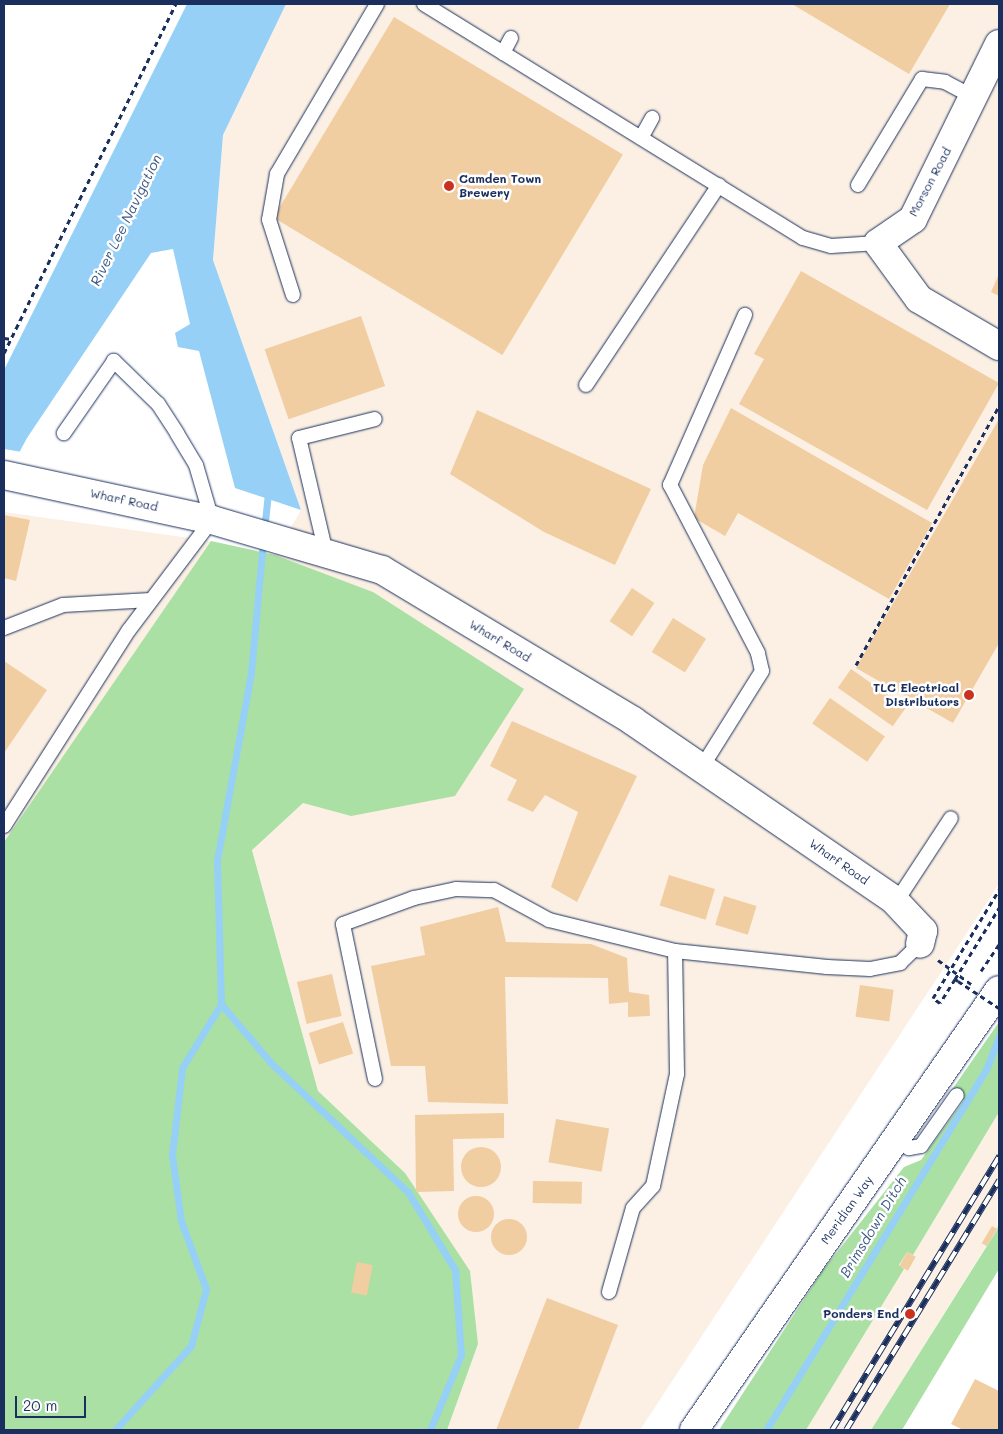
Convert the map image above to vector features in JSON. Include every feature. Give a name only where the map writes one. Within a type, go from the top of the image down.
[{"type":"street","name":"Morson Road","points":[[878,243],[913,219],[999,44]]},
{"type":"street","points":[[878,243],[918,299],[999,346]]},
{"type":"street","name":"Wharf Road","points":[[4,475],[212,520],[382,570],[702,767],[896,902],[923,931],[920,944]]},
{"type":"street","name":"Meridian Way","points":[[694,1430],[999,990]]},
{"type":"lane","points":[[293,295],[269,220],[277,174],[378,4]]},
{"type":"lane","points":[[424,4],[803,238],[832,246],[878,243]]},
{"type":"lane","points":[[503,52],[512,38]]},
{"type":"lane","points":[[858,185],[922,79],[945,82],[973,97]]},
{"type":"lane","points":[[641,138],[652,118]]},
{"type":"lane","points":[[586,385],[719,185]]},
{"type":"lane","points":[[702,767],[762,671],[758,653],[670,484],[744,315]]},
{"type":"lane","points":[[4,826],[151,600],[212,520],[196,466],[177,432],[158,404],[114,361],[64,433]]},
{"type":"lane","points":[[326,553],[299,438],[376,419]]},
{"type":"lane","points":[[4,628],[63,605],[151,600]]},
{"type":"lane","points":[[896,902],[951,818]]},
{"type":"lane","points":[[375,1079],[344,924],[414,898],[456,889],[494,890],[549,920],[675,951],[870,969],[900,963],[920,944]]},
{"type":"lane","points":[[609,1292],[633,1208],[653,1186],[677,1074],[675,951]]},
{"type":"lane","points":[[896,1139],[909,1148],[921,1146],[957,1095]]},
{"type":"path","points":[[4,353],[176,4]]},
{"type":"path","points":[[4,338],[12,339]]},
{"type":"path","points":[[856,665],[999,406]]},
{"type":"path","points":[[999,890],[933,998],[940,1003],[999,908]]},
{"type":"path","points":[[951,969],[971,984]]},
{"type":"path","points":[[954,979],[999,1008]]},
{"type":"shaded area","points":[[286,4],[999,4],[999,884],[640,1430],[447,1430],[478,1344],[405,1173],[318,1091],[252,849],[303,803],[351,816],[373,592],[275,555],[301,510],[213,260],[223,135]]},
{"type":"shaded area","points":[[4,512],[211,541],[4,842]]},
{"type":"shaded area","points":[[999,1112],[997,1229],[871,1430],[806,1430],[904,1269],[899,1266],[907,1252],[913,1255]]},
{"type":"green space","points":[[211,541],[275,555],[373,592],[524,689],[455,796],[351,816],[303,803],[252,850],[318,1091],[405,1173],[470,1271],[478,1344],[447,1430],[4,1430],[4,842]]},
{"type":"green space","points":[[999,1022],[999,1112],[913,1255],[907,1252],[899,1265],[904,1269],[806,1430],[719,1430],[823,1270],[904,1167],[921,1160],[964,1100],[951,1091]]},
{"type":"green space","points":[[999,1219],[999,1269],[902,1430],[871,1430],[997,1230]]},
{"type":"water","name":"River Lee Navigation","points":[[187,4],[286,4],[223,135],[213,260],[301,510],[235,488],[199,351],[178,347],[175,333],[190,324],[173,249],[151,253],[27,438],[4,481],[4,370]]},
{"type":"pier","points":[[4,449],[22,452],[4,484]]},
{"type":"building","points":[[792,4],[950,4],[909,74]]},
{"type":"building","name":"Camden Town Brewery","points":[[394,17],[623,155],[502,355],[273,218]]},
{"type":"building","points":[[801,271],[999,383],[927,510],[739,404],[764,359],[754,354]]},
{"type":"building","points":[[999,274],[999,296],[991,292]]},
{"type":"building","points":[[361,316],[385,386],[289,419],[265,349]]},
{"type":"building","points":[[731,408],[932,523],[889,599],[738,513],[725,536],[694,518],[703,465]]},
{"type":"building","points":[[477,410],[651,489],[615,565],[544,532],[450,474]]},
{"type":"building","points":[[999,419],[999,643],[953,723],[856,668]]},
{"type":"building","points":[[4,515],[30,520],[16,581],[4,578]]},
{"type":"building","points":[[632,588],[654,603],[632,636],[610,621]]},
{"type":"building","points":[[673,618],[706,639],[685,673],[652,652]]},
{"type":"building","points":[[4,661],[47,690],[4,753]]},
{"type":"building","points":[[851,669],[906,707],[893,726],[838,688]]},
{"type":"building","points":[[830,698],[885,736],[867,762],[812,723]]},
{"type":"building","points":[[512,721],[637,776],[577,902],[551,887],[578,812],[545,795],[533,812],[507,800],[517,780],[490,766]]},
{"type":"building","points":[[669,875],[715,889],[706,920],[660,906]]},
{"type":"building","points":[[724,896],[757,906],[748,935],[715,925]]},
{"type":"building","points":[[498,907],[506,942],[591,944],[627,958],[629,992],[649,995],[650,1016],[628,1017],[628,1002],[609,1004],[608,978],[505,977],[508,1104],[428,1102],[425,1066],[391,1066],[371,966],[425,955],[420,927]]},
{"type":"building","points":[[332,974],[342,1016],[307,1024],[297,982]]},
{"type":"building","points":[[860,985],[894,990],[889,1021],[856,1017]]},
{"type":"building","points":[[343,1022],[353,1053],[319,1065],[309,1033]]},
{"type":"building","points":[[504,1113],[504,1138],[453,1139],[454,1191],[416,1192],[415,1115]]},
{"type":"building","points":[[556,1119],[609,1128],[602,1172],[548,1162]]},
{"type":"building","points":[[485,1147],[492,1150],[498,1156],[501,1167],[500,1175],[492,1184],[485,1187],[477,1187],[470,1184],[462,1175],[461,1163],[464,1156],[473,1148]]},
{"type":"building","points":[[533,1181],[582,1182],[582,1204],[533,1203]]},
{"type":"building","points":[[476,1196],[483,1197],[489,1201],[493,1207],[493,1221],[489,1227],[483,1231],[476,1232],[469,1231],[463,1227],[459,1221],[458,1214],[459,1207],[463,1201],[469,1197]]},
{"type":"building","points":[[509,1219],[516,1220],[522,1224],[526,1230],[526,1244],[522,1250],[516,1254],[509,1255],[502,1254],[496,1250],[492,1244],[491,1237],[492,1230],[496,1224],[502,1220]]},
{"type":"building","points":[[992,1226],[997,1229],[987,1246],[982,1243]]},
{"type":"building","points":[[907,1252],[916,1257],[908,1271],[899,1266]]},
{"type":"building","points":[[357,1262],[373,1265],[367,1295],[351,1292]]},
{"type":"building","points":[[547,1298],[618,1325],[578,1430],[496,1430]]},
{"type":"building","points":[[975,1379],[999,1391],[999,1430],[963,1430],[951,1424]]},
{"type":"waterway","points":[[264,531],[268,492]]},
{"type":"waterway","points":[[263,541],[251,673],[217,861],[221,1004],[271,1063],[408,1192],[455,1270],[461,1355],[430,1430]]},
{"type":"waterway","points":[[115,1430],[191,1346],[206,1289],[181,1221],[172,1155],[182,1068],[221,1004]]},
{"type":"waterway","name":"Brimsdown Ditch","points":[[766,1430],[986,1070],[999,1036]]},
{"type":"railway","points":[[832,1430],[999,1156]]},
{"type":"railway","points":[[846,1430],[999,1180]]},
{"type":"place","name":"Camden Town Brewery","points":[[449,186]]},
{"type":"place","name":"TLC Electrical Distributors","points":[[969,695]]},
{"type":"place","name":"Ponders End","points":[[910,1314]]}]
